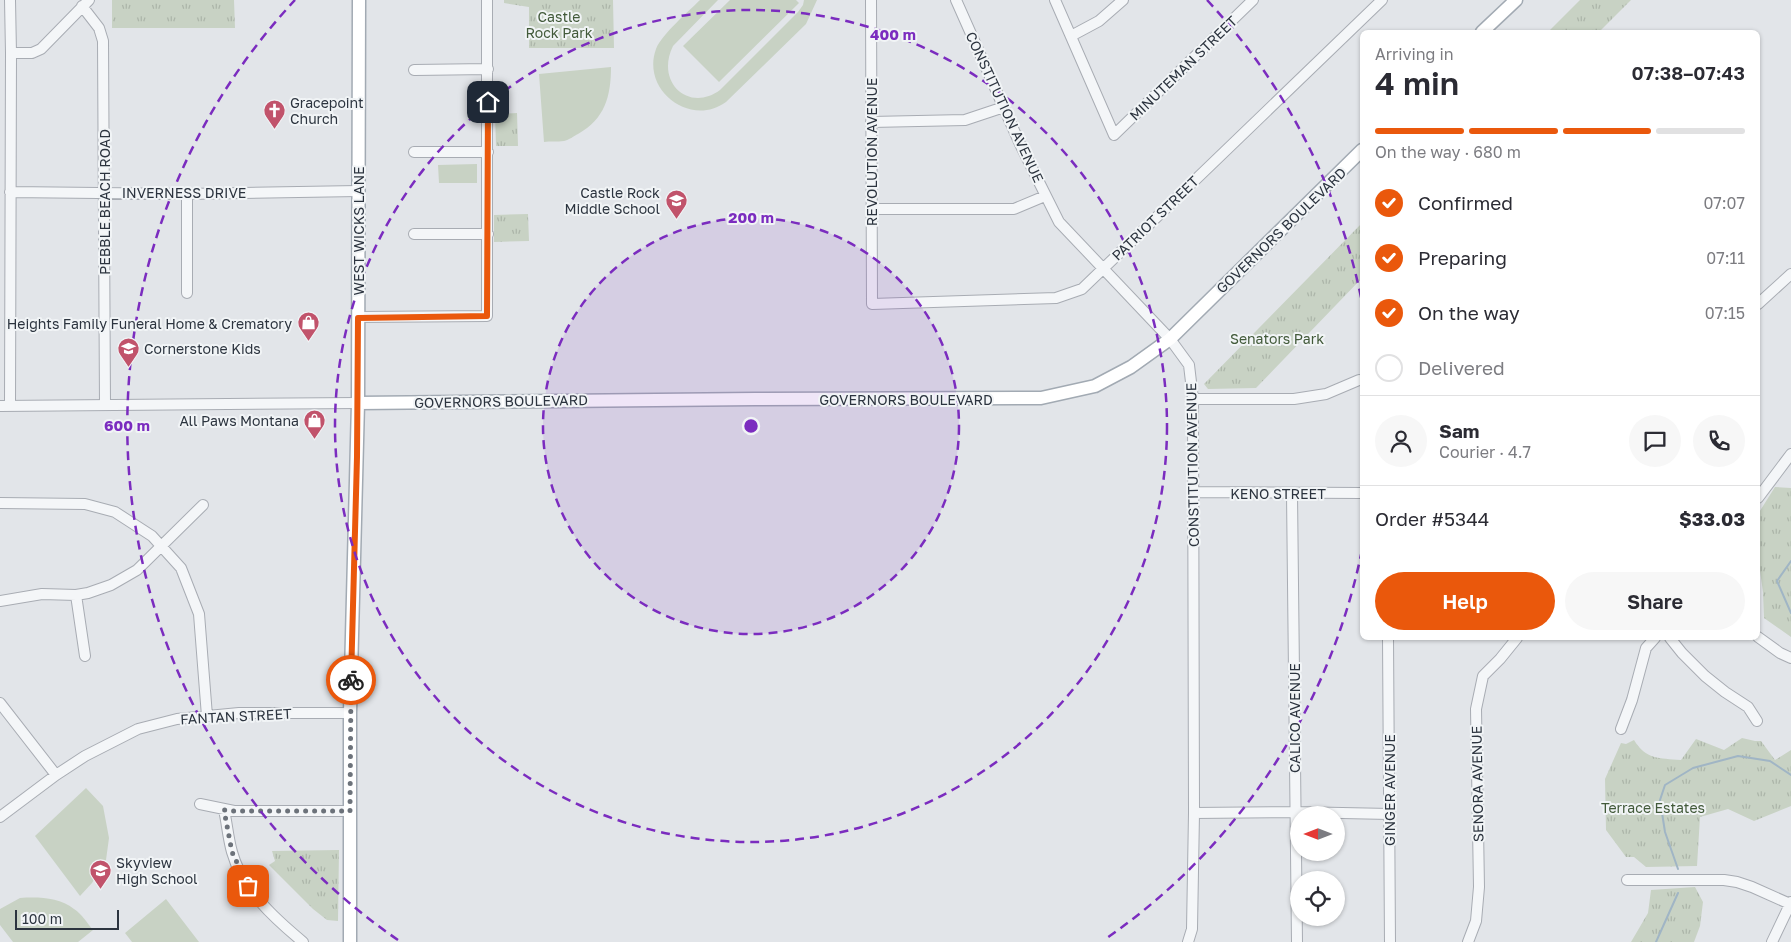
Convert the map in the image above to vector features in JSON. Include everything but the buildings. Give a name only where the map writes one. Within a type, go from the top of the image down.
[{"type":"main road","name":"WEST WICKS LANE","points":[[350,942],[350,713],[358,403],[359,0]]},
{"type":"main road","points":[[1484,30],[1516,0]]},
{"type":"main road","name":"GOVERNORS BOULEVARD","points":[[358,403],[1040,398],[1095,386],[1131,367],[1170,339],[1360,152]]},
{"type":"main road","points":[[1348,165],[1360,162]]},
{"type":"street","points":[[10,0],[10,192],[5,306],[5,406],[358,403]]},
{"type":"street","points":[[358,318],[487,316],[487,0]]},
{"type":"street","name":"REVOLUTION AVENUE","points":[[871,0],[872,304]]},
{"type":"street","name":"CONSTITUTION AVENUE","points":[[956,0],[1058,222],[1170,339],[1188,365],[1193,399],[1194,492],[1194,813],[1192,929],[1188,942]]},
{"type":"street","points":[[1055,0],[1071,36],[1099,21],[1123,0]]},
{"type":"street","name":"MINUTEMAN STREET","points":[[1071,36],[1114,135],[1253,0]]},
{"type":"street","name":"PATRIOT STREET","points":[[872,304],[1056,298],[1082,288],[1382,0]]},
{"type":"street","points":[[11,53],[32,53],[41,48],[85,3]]},
{"type":"street","name":"PEBBLE BEACH ROAD","points":[[85,3],[99,28],[103,41],[105,405]]},
{"type":"street","points":[[414,70],[488,69]]},
{"type":"street","points":[[871,122],[965,120],[1004,107]]},
{"type":"street","points":[[414,152],[488,152]]},
{"type":"street","name":"INVERNESS DRIVE","points":[[10,192],[187,194],[358,191]]},
{"type":"street","points":[[187,194],[187,292]]},
{"type":"street","points":[[872,209],[1014,209],[1045,196]]},
{"type":"street","points":[[414,234],[488,234]]},
{"type":"street","points":[[1760,302],[1791,274]]},
{"type":"street","points":[[1193,399],[1294,399],[1326,394],[1359,380]]},
{"type":"street","points":[[1760,495],[1791,454]]},
{"type":"street","name":"KENO STREET","points":[[1194,492],[1360,494]]},
{"type":"street","name":"CALICO AVENUE","points":[[1292,494],[1294,806]]},
{"type":"street","points":[[0,502],[85,504],[114,512],[152,536],[181,568],[200,614],[207,716]]},
{"type":"street","points":[[0,601],[42,594],[76,595],[110,585],[136,570],[203,504]]},
{"type":"street","points":[[76,595],[85,656]]},
{"type":"street","points":[[1760,638],[1780,653],[1791,658]]},
{"type":"street","name":"GINGER AVENUE","points":[[1388,640],[1390,942]]},
{"type":"street","name":"SENORA AVENUE","points":[[1468,942],[1476,921],[1479,887],[1476,709],[1483,676],[1515,640]]},
{"type":"street","points":[[1621,729],[1632,700],[1646,648],[1653,640]]},
{"type":"street","points":[[1672,640],[1682,654],[1705,676],[1748,707],[1758,721]]},
{"type":"street","points":[[0,703],[56,775]]},
{"type":"street","name":"FANTAN STREET","points":[[0,817],[84,756],[138,729],[177,719],[239,713],[350,713]]},
{"type":"street","points":[[200,804],[234,811],[350,811]]},
{"type":"street","points":[[224,810],[232,852],[248,886],[281,924],[302,942]]},
{"type":"street","points":[[1194,813],[1290,812]]},
{"type":"street","points":[[1345,813],[1390,814]]},
{"type":"street","name":"CALICO AVENUE","points":[[1295,861],[1297,942]]},
{"type":"street","points":[[1627,880],[1724,880],[1752,887],[1791,903],[1772,942]]},
{"type":"green space","points":[[112,0],[234,0],[235,28],[112,28]]},
{"type":"green space","name":"Castle Rock Park","points":[[504,0],[613,0],[614,48],[529,48],[529,7],[504,3]]},
{"type":"green space","points":[[700,0],[718,0],[673,46],[668,71],[672,82],[678,90],[687,96],[697,98],[708,96],[720,90],[798,12],[804,0],[817,0],[806,24],[726,102],[712,109],[698,110],[684,107],[672,101],[662,91],[656,78],[653,64],[659,43]]},
{"type":"green space","points":[[730,0],[796,0],[799,3],[719,82],[683,46]]},
{"type":"green space","points":[[1580,0],[1631,0],[1601,30],[1550,30]]},
{"type":"green space","points":[[611,67],[608,97],[605,106],[595,121],[568,140],[544,142],[539,74]]},
{"type":"green space","points":[[517,113],[518,146],[496,146],[495,114]]},
{"type":"green space","points":[[477,164],[477,183],[439,183],[438,165]]},
{"type":"green space","points":[[528,214],[529,241],[494,242],[494,215]]},
{"type":"green space","name":"Senators Park","points":[[1360,225],[1360,280],[1256,388],[1208,389],[1204,384]]},
{"type":"green space","points":[[1775,487],[1791,488],[1791,637],[1764,618],[1760,571],[1760,511]]},
{"type":"green space","name":"Terrace Estates","points":[[1742,738],[1761,741],[1775,760],[1791,750],[1791,806],[1754,821],[1728,809],[1700,817],[1697,866],[1646,867],[1634,857],[1626,857],[1606,830],[1605,779],[1621,743],[1626,744],[1634,740],[1648,755],[1681,760],[1696,739],[1724,750]]},
{"type":"green space","points":[[86,788],[103,806],[109,838],[106,860],[92,883],[80,896],[35,836]]},
{"type":"green space","points":[[339,850],[338,921],[327,920],[313,909],[269,865],[275,861],[272,851]]},
{"type":"green space","points":[[1695,887],[1703,902],[1700,926],[1694,942],[1631,942],[1648,913],[1651,890]]},
{"type":"green space","points":[[20,898],[41,898],[62,902],[77,911],[93,930],[78,942],[13,942],[0,925],[0,909]]},
{"type":"green space","points":[[166,899],[199,942],[132,942],[125,933]]},
{"type":"waterway","points":[[1791,561],[1777,581],[1791,613]]},
{"type":"waterway","points":[[1678,869],[1665,832],[1660,800],[1665,785],[1693,768],[1738,756],[1770,761],[1791,775]]},
{"type":"waterway","points":[[1656,942],[1678,893]]},
{"type":"way so far","points":[[248,886],[232,852],[224,810],[350,811],[351,680]]},
{"type":"place","name":"Gracepoint Church","points":[[274,129]]},
{"type":"place","name":"Castle Rock Middle School","points":[[676,219]]},
{"type":"place","name":"Heights Family Funeral Home & Crematory","points":[[308,342]]},
{"type":"place","name":"Cornerstone Kids","points":[[128,367]]},
{"type":"place","name":"All Paws Montana","points":[[315,439]]},
{"type":"place","name":"Skyview High School","points":[[100,889]]},
{"type":"route","points":[[351,680],[357,457],[358,318],[487,316],[488,102]]}]
